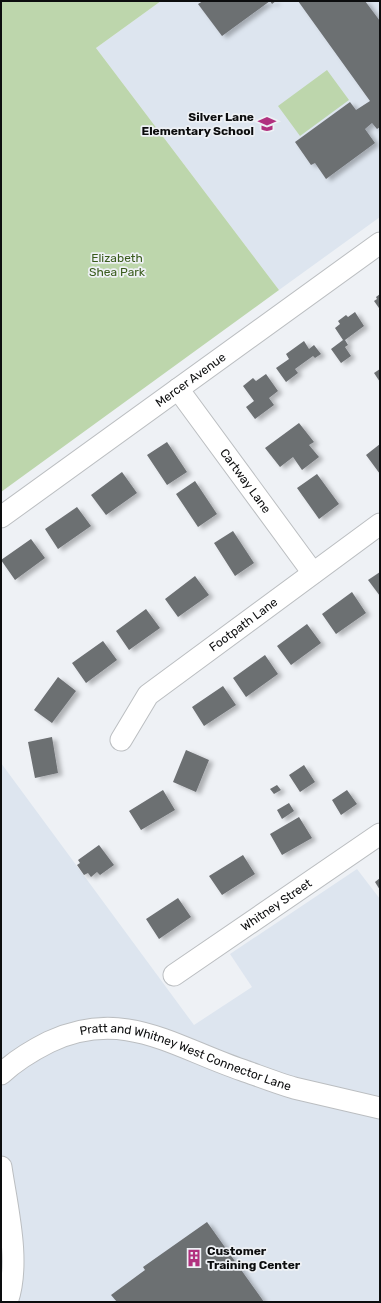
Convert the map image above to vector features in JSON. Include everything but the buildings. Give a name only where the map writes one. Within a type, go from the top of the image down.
[{"type":"street","name":"Mercer Avenue","points":[[1,516],[380,243]]},
{"type":"street","name":"Cartway Lane","points":[[178,389],[313,573]]},
{"type":"street","name":"Footpath Lane","points":[[122,740],[148,695],[380,524]]},
{"type":"street","name":"Whitney Street","points":[[174,975],[380,834]]},
{"type":"street","name":"Pratt and Whitney West Connector Lane","points":[[1,1074],[30,1052],[58,1038],[78,1032],[101,1028],[120,1029],[139,1031],[185,1046],[237,1069],[293,1088],[380,1108]]},
{"type":"street","points":[[1,1167],[14,1268],[12,1287],[7,1302]]},
{"type":"shaded area","name":"Silver Lane Elementary School","points":[[161,1],[380,1],[380,217],[279,290],[96,48]]},
{"type":"shaded area","points":[[1,763],[194,1025],[252,987],[230,954],[357,869],[380,899],[380,1302],[1,1302]]},
{"type":"green space","name":"Elizabeth Shea Park","points":[[1,1],[161,1],[96,48],[279,290],[1,492]]},
{"type":"green space","points":[[327,70],[349,100],[300,136],[278,106]]},
{"type":"place","name":"Silver Lane Elementary School","points":[[267,124]]},
{"type":"place","name":"Customer Training Center","points":[[194,1258]]}]
